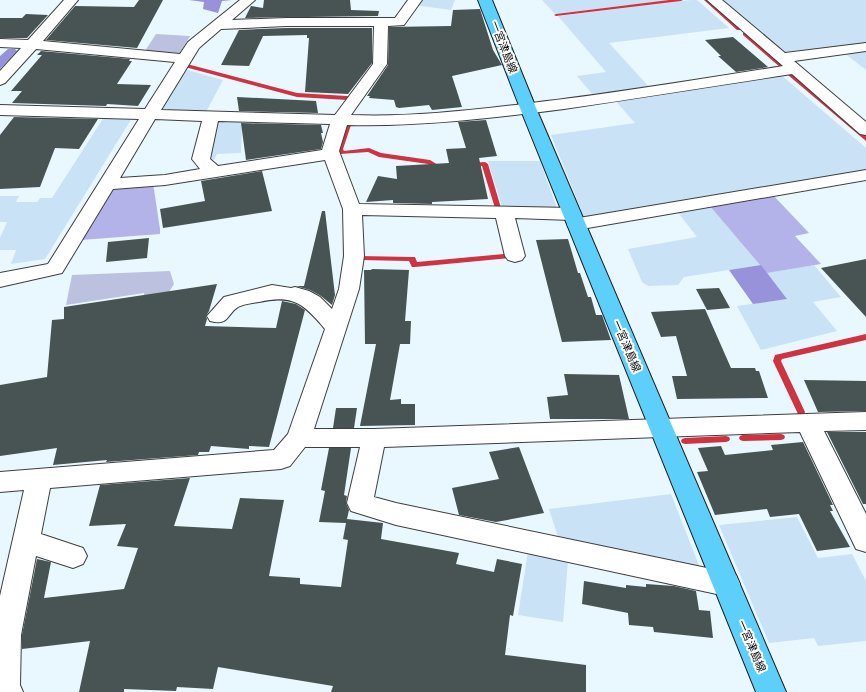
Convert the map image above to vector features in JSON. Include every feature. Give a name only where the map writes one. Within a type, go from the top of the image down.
[{"type":"main road","name":"一宮津島線","points":[[485,0],[528,108],[771,692]]},
{"type":"street","points":[[0,80],[71,0]]},
{"type":"street","points":[[0,280],[55,270],[193,44],[248,0]]},
{"type":"street","points":[[217,25],[286,22],[399,22],[415,0]]},
{"type":"street","points":[[714,0],[866,130]]},
{"type":"street","points":[[0,482],[281,459],[299,438],[350,289],[354,256],[352,209],[330,151],[340,120],[380,64],[381,22]]},
{"type":"street","points":[[0,43],[33,44],[184,59]]},
{"type":"street","points":[[782,58],[866,47]]},
{"type":"street","points":[[0,110],[390,121],[440,118],[528,108],[795,69]]},
{"type":"street","points":[[211,116],[201,159],[204,164],[215,173]]},
{"type":"street","points":[[108,184],[165,180],[330,154]]},
{"type":"street","points":[[352,209],[504,213],[574,219],[866,175]]},
{"type":"street","points":[[504,213],[515,256]]},
{"type":"street","points":[[218,316],[231,302],[272,292],[300,294],[313,303],[336,328]]},
{"type":"street","points":[[299,438],[374,438],[866,421]]},
{"type":"street","points":[[808,423],[866,541]]},
{"type":"street","points":[[374,438],[360,503],[396,514],[726,584]]},
{"type":"street","points":[[8,692],[5,684],[6,635],[39,479]]},
{"type":"street","points":[[25,541],[73,556]]},
{"type":"shaded area","points":[[189,0],[232,0],[222,1],[218,13],[203,9],[204,2]]},
{"type":"shaded area","points":[[419,0],[455,0],[451,10],[414,5]]},
{"type":"shaded area","points":[[542,0],[670,0],[555,14]]},
{"type":"shaded area","points":[[697,0],[729,28],[609,43],[650,88],[594,96],[577,76],[606,72],[558,16]]},
{"type":"shaded area","points":[[721,0],[866,0],[866,46],[787,55]]},
{"type":"shaded area","points":[[156,34],[190,36],[180,53],[145,51]]},
{"type":"shaded area","points":[[8,49],[15,49],[17,51],[0,69],[0,56]]},
{"type":"shaded area","points":[[866,49],[866,70],[843,52]]},
{"type":"shaded area","points":[[184,69],[223,80],[206,112],[161,111],[160,109]]},
{"type":"shaded area","points":[[781,75],[866,148],[866,171],[592,218],[584,217],[551,135],[635,123],[613,98]]},
{"type":"shaded area","points":[[104,117],[132,118],[45,259],[11,264],[16,250],[0,250],[0,238],[7,222],[0,222],[0,196],[19,196],[16,202],[37,202],[40,198],[52,198]]},
{"type":"shaded area","points":[[218,121],[242,122],[241,153],[217,154],[214,160],[207,159]]},
{"type":"shaded area","points":[[488,161],[540,161],[558,211],[503,210]]},
{"type":"shaded area","points":[[153,183],[160,234],[81,240],[111,188]]},
{"type":"shaded area","points":[[772,194],[809,233],[795,236],[821,264],[767,273],[709,205]]},
{"type":"shaded area","points":[[709,205],[761,265],[684,277],[678,285],[648,286],[642,282],[628,249],[697,237],[676,210]]},
{"type":"shaded area","points":[[761,265],[787,299],[753,304],[729,270]]},
{"type":"shaded area","points":[[814,265],[841,297],[813,302],[837,331],[761,350],[737,306],[787,299],[767,273]]},
{"type":"shaded area","points":[[170,271],[174,284],[146,329],[144,293],[66,305],[72,275]]},
{"type":"shaded area","points":[[671,494],[700,568],[560,543],[549,509]]},
{"type":"shaded area","points":[[797,517],[818,558],[852,554],[866,581],[866,641],[818,646],[814,638],[769,643],[719,525]]},
{"type":"shaded area","points":[[528,551],[568,561],[563,622],[518,615]]},
{"type":"building","points":[[139,0],[163,0],[137,48],[46,40],[75,6],[134,7]]},
{"type":"building","points":[[264,0],[350,0],[351,10],[379,11],[378,16],[245,18],[251,6],[263,8]]},
{"type":"building","points":[[480,9],[493,50],[502,65],[452,76],[462,107],[432,110],[429,105],[399,108],[396,107],[394,100],[369,98],[370,96],[367,96],[388,65],[389,27],[451,26],[453,10]]},
{"type":"building","points":[[26,14],[48,15],[27,38],[0,38],[0,18],[22,18]]},
{"type":"building","points":[[286,28],[372,28],[372,63],[348,94],[305,92],[309,38],[307,38],[307,35],[263,36],[249,66],[221,65],[239,30]]},
{"type":"building","points":[[733,37],[768,67],[736,72],[718,56],[721,56],[705,40]]},
{"type":"building","points":[[41,51],[130,59],[129,61],[132,61],[117,84],[151,85],[138,106],[107,104],[106,106],[12,103],[22,91],[11,91],[42,55],[37,55]]},
{"type":"building","points":[[237,97],[316,101],[318,113],[239,111]]},
{"type":"building","points":[[14,117],[98,119],[79,149],[55,148],[40,187],[0,189],[0,135]]},
{"type":"building","points":[[486,120],[497,156],[479,158],[488,199],[432,202],[432,204],[393,203],[393,200],[366,202],[378,176],[397,179],[396,166],[449,163],[446,149],[466,148],[458,122]]},
{"type":"building","points":[[241,123],[321,125],[323,142],[321,149],[246,160]]},
{"type":"building","points":[[262,171],[272,211],[163,228],[160,209],[205,201],[201,181]]},
{"type":"building","points":[[322,211],[325,211],[335,295],[332,305],[321,296],[310,290],[296,286],[304,286]]},
{"type":"building","points":[[149,238],[147,258],[106,262],[108,242]]},
{"type":"building","points":[[568,239],[578,273],[580,273],[588,297],[591,297],[596,315],[602,315],[611,340],[562,342],[536,240]]},
{"type":"building","points":[[866,259],[866,317],[821,268]]},
{"type":"building","points":[[364,270],[409,270],[405,321],[411,321],[410,344],[400,344],[390,400],[401,399],[401,404],[415,404],[415,425],[360,426],[376,344],[365,344]]},
{"type":"building","points":[[217,284],[209,311],[206,316],[207,319],[205,326],[276,328],[282,301],[296,304],[305,310],[269,447],[249,446],[249,449],[211,446],[209,452],[199,452],[198,455],[106,462],[107,460],[53,465],[57,448],[0,456],[0,385],[47,377],[52,320],[64,319],[64,307]]},
{"type":"building","points":[[719,288],[730,308],[707,310],[696,289]]},
{"type":"building","points":[[705,309],[731,368],[755,368],[756,371],[759,371],[768,398],[677,399],[672,376],[687,376],[676,336],[661,337],[651,312]]},
{"type":"building","points":[[564,374],[619,375],[629,419],[550,419],[547,397],[568,395]]},
{"type":"building","points":[[804,380],[866,381],[866,411],[818,412]]},
{"type":"building","points":[[336,408],[357,408],[354,428],[333,428]]},
{"type":"building","points":[[827,432],[866,432],[866,504],[863,504]]},
{"type":"building","points":[[803,442],[833,505],[830,505],[833,511],[830,511],[850,547],[817,551],[799,514],[770,517],[767,509],[715,515],[697,472],[708,471],[698,448],[721,446],[725,455],[773,450],[771,445]]},
{"type":"building","points":[[519,447],[544,513],[496,522],[459,515],[452,488],[499,479],[489,452]]},
{"type":"building","points":[[329,448],[351,448],[344,495],[347,496],[346,503],[349,510],[347,519],[383,523],[381,539],[459,553],[456,564],[494,572],[497,559],[522,564],[513,616],[510,615],[505,655],[586,665],[586,692],[331,692],[333,686],[218,667],[213,689],[177,687],[176,691],[124,689],[124,692],[79,692],[90,641],[22,649],[22,635],[37,559],[51,562],[44,598],[124,589],[138,548],[117,546],[126,524],[89,526],[100,485],[190,478],[174,526],[232,529],[240,498],[284,500],[269,576],[300,578],[300,584],[341,587],[348,540],[343,539],[346,523],[319,522],[325,491],[321,490]]},
{"type":"building","points":[[584,581],[626,588],[626,585],[646,587],[646,584],[674,586],[696,591],[699,610],[710,611],[713,638],[654,632],[653,627],[629,625],[628,613],[582,604]]},
{"type":"waterway","points":[[556,15],[681,0]]},
{"type":"waterway","points":[[706,0],[739,29]]},
{"type":"waterway","points":[[745,34],[783,67]]},
{"type":"waterway","points":[[187,66],[297,95],[347,98]]},
{"type":"waterway","points":[[790,74],[866,139]]},
{"type":"waterway","points":[[348,125],[340,149],[342,153],[369,150],[379,155],[430,162],[437,167],[442,167]]},
{"type":"waterway","points":[[469,165],[485,164],[498,208]]},
{"type":"waterway","points":[[360,258],[412,259],[415,265],[508,256],[507,249]]},
{"type":"waterway","points":[[801,412],[777,361],[778,357],[866,337]]},
{"type":"waterway","points":[[743,438],[781,437]]},
{"type":"waterway","points":[[685,441],[726,439]]}]
